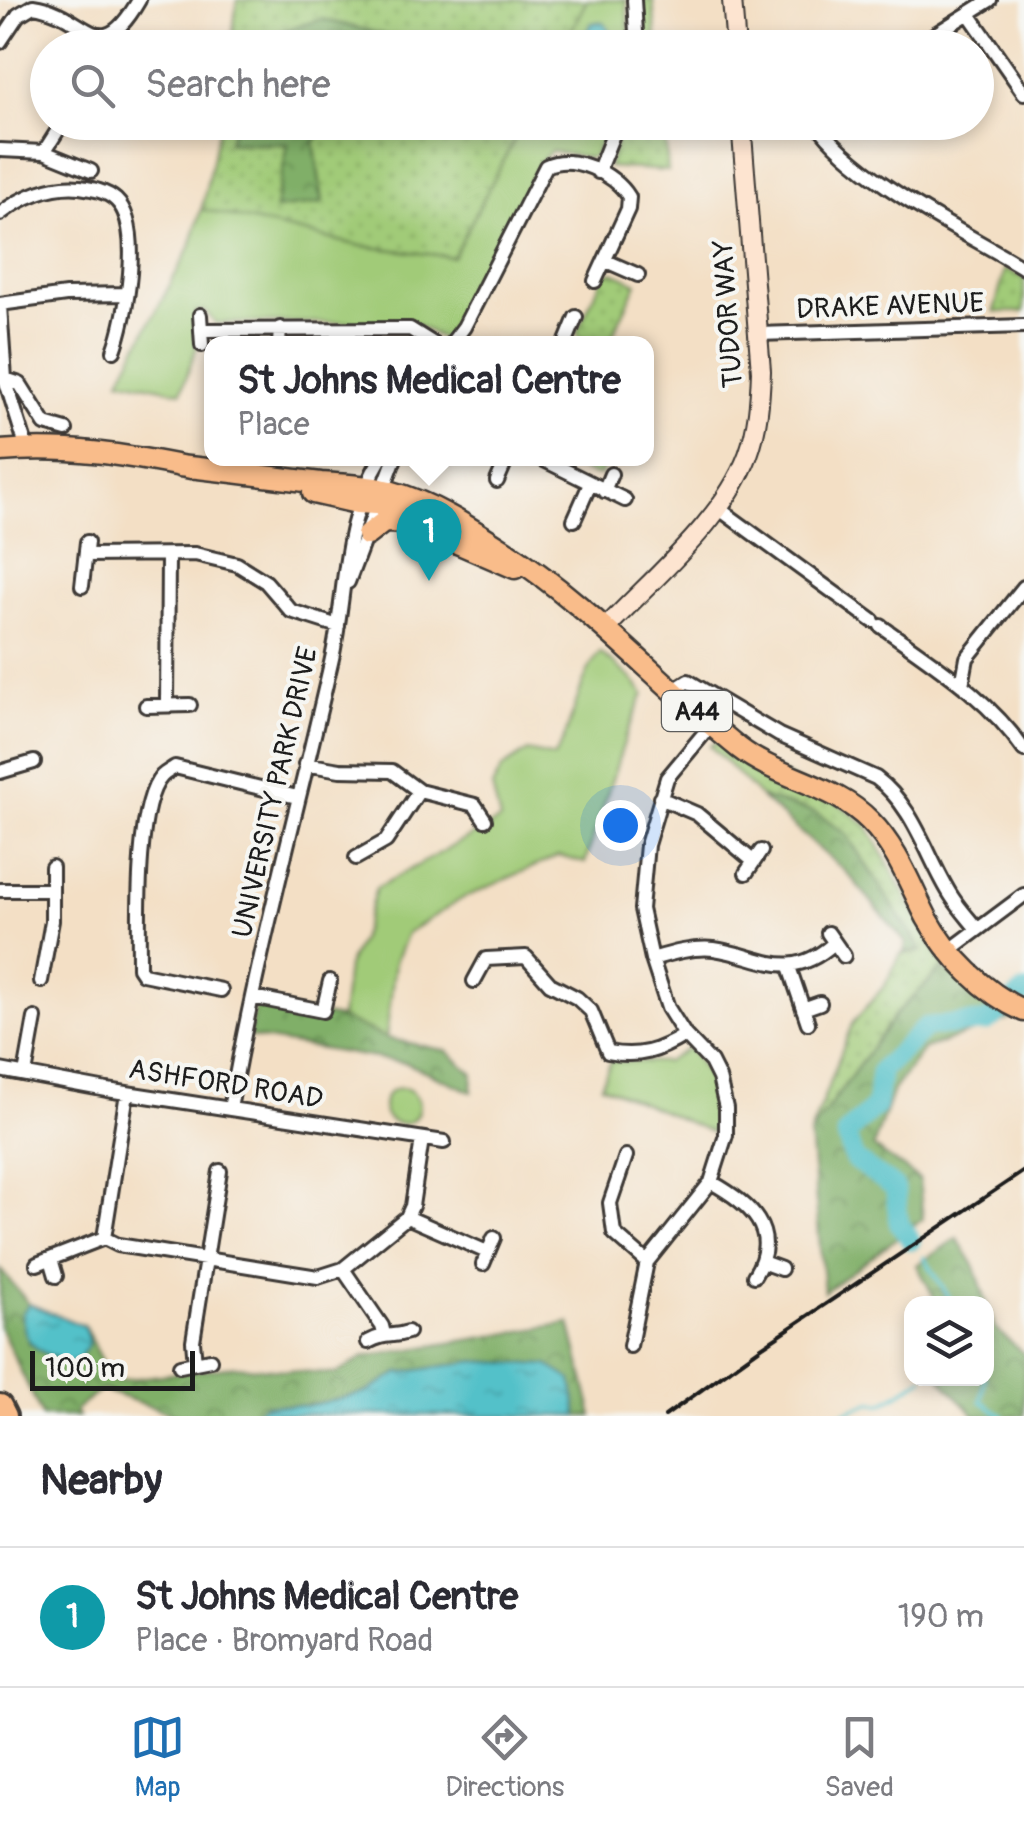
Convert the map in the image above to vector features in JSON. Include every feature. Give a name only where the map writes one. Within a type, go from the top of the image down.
[{"type":"highway","points":[[0,1406],[5,1416]]},
{"type":"main road","name":"A44","points":[[0,451],[112,453],[360,495],[420,501],[467,524],[562,590],[753,758],[852,804],[871,821],[898,858],[928,921],[949,951],[994,995],[1022,1010]]},
{"type":"main road","points":[[367,535],[384,522],[411,523],[562,590]]},
{"type":"street","points":[[119,30],[139,0]]},
{"type":"street","points":[[634,0],[636,30]]},
{"type":"street","points":[[732,0],[734,30]]},
{"type":"street","points":[[943,30],[990,0]]},
{"type":"street","points":[[0,42],[18,15],[33,6],[58,13],[87,30]]},
{"type":"street","points":[[969,14],[980,30]]},
{"type":"street","points":[[994,50],[1024,93]]},
{"type":"street","points":[[44,152],[52,140]]},
{"type":"street","points":[[598,172],[611,140]]},
{"type":"street","name":"TUDOR WAY","points":[[606,628],[718,508],[748,455],[760,405],[743,140]]},
{"type":"street","points":[[834,140],[854,161],[893,189],[1024,268]]},
{"type":"street","points":[[0,150],[44,152],[90,170]]},
{"type":"street","points":[[457,336],[546,166],[557,160],[598,172],[620,185],[629,197],[628,209],[595,281]]},
{"type":"street","points":[[0,214],[30,196],[68,186],[102,191],[118,202],[128,220],[130,236],[127,294],[114,351]]},
{"type":"street","points":[[606,262],[638,274]]},
{"type":"street","points":[[26,449],[5,379],[0,305],[66,295],[127,294]]},
{"type":"street","points":[[571,336],[576,317]]},
{"type":"street","points":[[202,345],[201,322],[280,328],[410,328],[422,336]]},
{"type":"street","name":"DRAKE AVENUE","points":[[758,334],[1024,326]]},
{"type":"street","points":[[280,328],[280,336]]},
{"type":"street","points":[[5,379],[20,384],[46,424],[66,430]]},
{"type":"street","name":"UNIVERSITY PARK DRIVE","points":[[230,1109],[338,626],[348,545],[360,495],[376,466]]},
{"type":"street","points":[[343,595],[392,466]]},
{"type":"street","points":[[497,481],[504,466]]},
{"type":"street","points":[[555,466],[625,500]]},
{"type":"street","points":[[604,490],[611,474]]},
{"type":"street","points":[[574,520],[590,484]]},
{"type":"street","points":[[718,508],[1019,730],[1024,750]]},
{"type":"street","points":[[82,586],[86,548],[195,554],[237,564],[266,582],[291,611],[338,626]]},
{"type":"street","points":[[167,706],[168,555]]},
{"type":"street","points":[[962,685],[967,658],[1024,587]]},
{"type":"street","points":[[674,690],[688,681],[779,735],[876,778],[889,788],[918,829],[952,897],[977,929]]},
{"type":"street","points":[[146,706],[190,705]]},
{"type":"street","points":[[630,1346],[648,1262],[711,1182],[726,1134],[726,1108],[719,1078],[668,1008],[644,926],[641,888],[648,845],[667,778],[711,725]]},
{"type":"street","points":[[0,772],[34,762]]},
{"type":"street","points":[[305,764],[340,770],[392,771],[419,791],[475,806],[485,820]]},
{"type":"street","points":[[221,990],[142,974],[140,877],[152,796],[161,777],[175,767],[298,796]]},
{"type":"street","points":[[356,858],[386,841],[419,791]]},
{"type":"street","points":[[660,798],[697,814],[753,862]]},
{"type":"street","points":[[42,981],[50,940],[52,867]]},
{"type":"street","points":[[0,890],[52,890]]},
{"type":"street","points":[[949,951],[1024,895]]},
{"type":"street","points":[[652,959],[684,950],[713,949],[789,967],[817,958],[830,938],[844,956]]},
{"type":"street","points":[[474,981],[486,959],[526,957],[550,984],[576,998],[591,1012],[608,1052],[636,1055],[659,1051],[685,1035]]},
{"type":"street","points":[[789,967],[808,1024]]},
{"type":"street","points":[[252,997],[323,1011],[330,981]]},
{"type":"street","points":[[803,1009],[820,1003]]},
{"type":"street","points":[[25,1074],[35,1018]]},
{"type":"street","name":"ASHFORD ROAD","points":[[0,1070],[444,1142]]},
{"type":"street","points":[[104,1238],[127,1093]]},
{"type":"street","points":[[56,1276],[44,1262],[104,1238],[118,1245],[318,1277],[343,1268],[407,1217],[422,1139]]},
{"type":"street","points":[[626,1156],[610,1202],[614,1233],[648,1262]]},
{"type":"street","points":[[195,1363],[193,1341],[220,1170]]},
{"type":"street","points":[[711,1182],[736,1196],[757,1217],[765,1253],[754,1276]]},
{"type":"street","points":[[407,1217],[485,1258],[494,1238]]},
{"type":"street","points":[[762,1262],[780,1268]]},
{"type":"street","points":[[343,1268],[384,1334]]},
{"type":"street","points":[[368,1342],[384,1334],[397,1336],[408,1332]]},
{"type":"street","points":[[180,1366],[210,1360]]},
{"type":"green space","points":[[237,0],[589,0],[573,30],[233,30]]},
{"type":"green space","points":[[587,0],[626,0],[629,30],[571,30]]},
{"type":"green space","points":[[638,0],[653,0],[656,30],[639,30]]},
{"type":"green space","points":[[322,19],[365,30],[286,30]]},
{"type":"green space","points":[[216,140],[288,144],[275,208],[323,203],[314,142],[515,140],[453,257],[361,246],[201,212]]},
{"type":"green space","points":[[315,140],[323,203],[275,209],[288,144],[229,142]]},
{"type":"green space","points":[[514,140],[602,140],[595,155],[589,158],[551,151],[540,162],[451,336],[437,336],[412,322],[215,323],[205,311],[196,311],[197,347],[181,392],[120,379],[190,247],[201,209],[361,246],[453,257]]},
{"type":"green space","points":[[617,140],[665,140],[668,171],[608,167]]},
{"type":"green space","points":[[1005,269],[1024,278],[1024,312],[994,312]]},
{"type":"green space","points":[[613,272],[637,283],[612,336],[579,336],[577,332],[604,274]]},
{"type":"green space","points":[[574,466],[604,466],[600,475]]},
{"type":"green space","points":[[600,652],[644,694],[627,733],[585,863],[558,856],[463,898],[407,933],[395,962],[386,1038],[341,1018],[347,966],[361,938],[376,888],[500,820],[492,787],[502,768],[528,751],[554,757]]},
{"type":"green space","points":[[718,741],[834,800],[867,825],[945,967],[895,1015],[810,1134],[852,1024],[885,985],[901,954],[921,951],[846,834],[816,813],[760,797],[710,746]]},
{"type":"green space","points":[[760,797],[816,813],[846,834],[922,951],[904,952],[906,943],[848,874]]},
{"type":"green space","points":[[942,968],[1015,1017],[924,1049],[893,1090],[873,1147],[919,1179],[923,1219],[824,1292],[810,1134],[895,1015]]},
{"type":"green space","points":[[255,1005],[341,1018],[386,1038],[447,1051],[473,1074],[472,1092],[406,1063],[249,1037]]},
{"type":"green space","points":[[688,1048],[708,1077],[717,1099],[713,1133],[601,1085],[611,1061],[666,1062]]},
{"type":"green space","points":[[401,1088],[414,1093],[419,1106],[414,1119],[401,1124],[388,1119],[383,1106],[388,1093]]},
{"type":"green space","points":[[957,1238],[975,1267],[985,1296],[933,1296],[917,1265]]},
{"type":"green space","points":[[0,1269],[29,1304],[29,1343],[79,1358],[84,1326],[113,1381],[235,1366],[336,1374],[364,1357],[570,1323],[593,1416],[578,1416],[571,1380],[399,1373],[365,1393],[306,1406],[265,1405],[255,1416],[179,1416],[102,1390],[75,1410],[78,1416],[42,1416],[0,1327]]},
{"type":"green space","points":[[994,1325],[1024,1354],[1024,1416],[975,1416],[947,1386],[994,1386]]},
{"type":"water","points":[[604,22],[609,30],[588,30],[592,23]]},
{"type":"water","points":[[29,1304],[84,1326],[89,1343],[79,1359],[68,1363],[34,1347],[23,1325],[22,1313]]},
{"type":"water","points":[[475,1361],[548,1365],[572,1380],[578,1416],[253,1414],[265,1405],[306,1406],[365,1393],[399,1373]]},
{"type":"waterway","points":[[911,1241],[899,1223],[895,1188],[854,1159],[846,1134],[876,1106],[881,1070],[926,1027],[987,1022],[1024,992]]},
{"type":"waterway","points":[[924,1257],[948,1296]]},
{"type":"waterway","points":[[836,1416],[871,1402],[882,1404],[911,1386]]},
{"type":"waterway","points":[[984,1386],[981,1401],[1003,1416]]},
{"type":"railway","points":[[665,1416],[1024,1171]]},
{"type":"place","name":"St Johns Medical Centre","points":[[429,581]]}]
